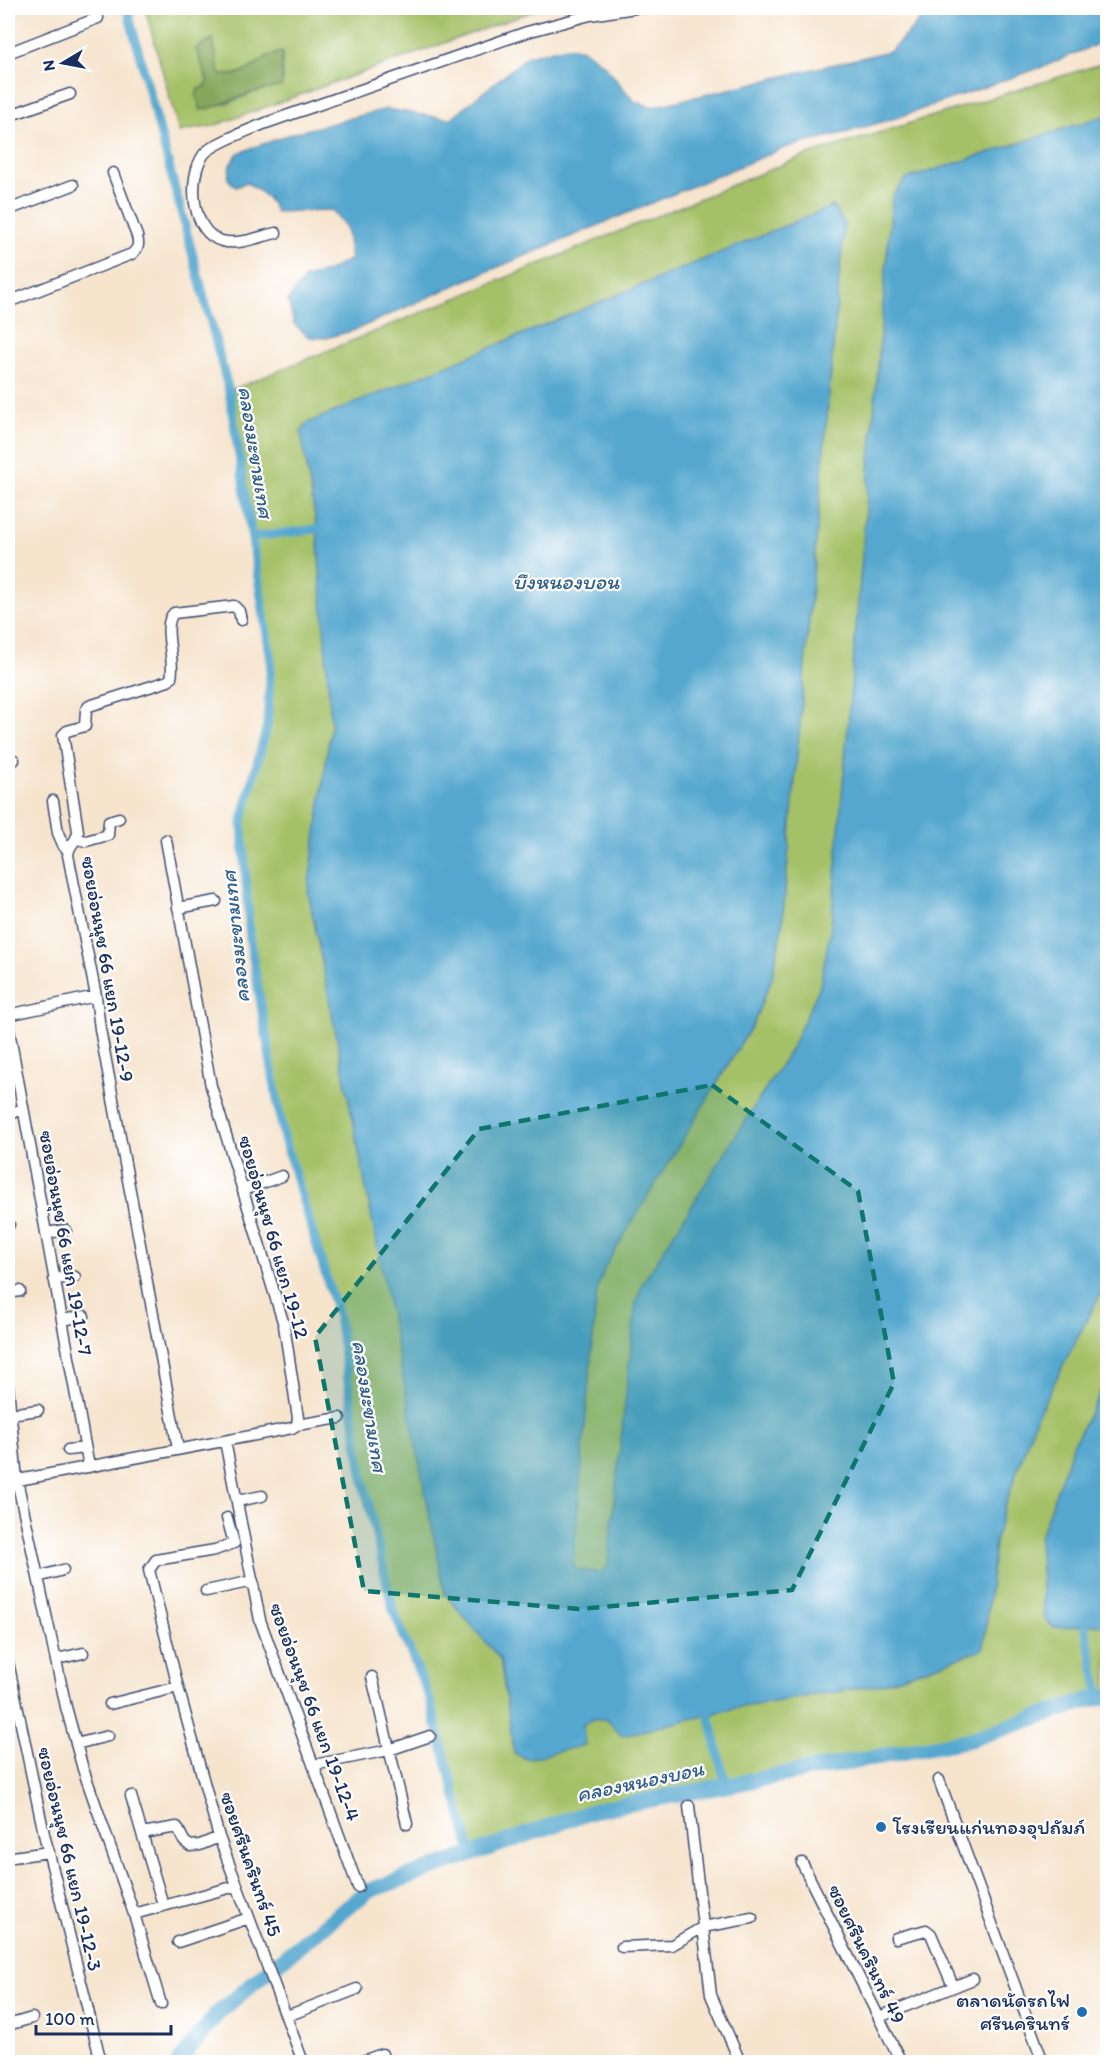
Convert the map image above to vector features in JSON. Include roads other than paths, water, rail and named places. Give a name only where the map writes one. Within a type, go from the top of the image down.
[{"type":"street","points":[[276,233],[225,242],[210,237],[201,223],[194,184],[205,153],[224,141],[266,123],[516,36],[590,15],[635,8]]},
{"type":"street","points":[[8,53],[98,18]]},
{"type":"street","points":[[8,116],[70,94]]},
{"type":"street","points":[[8,302],[132,254],[138,248],[137,236],[113,173]]},
{"type":"street","points":[[8,210],[73,185]]},
{"type":"street","name":"ซอยอ่อนนุช 66 แยก 19-12-9","points":[[178,1449],[100,1029],[96,996],[68,855],[69,849],[77,839],[78,831],[63,738],[64,733],[83,728],[89,706],[171,678],[173,674],[168,622],[174,613],[234,606],[239,611],[241,620]]},
{"type":"street","points":[[53,801],[60,840],[64,847],[69,849]]},
{"type":"street","points":[[77,839],[86,841],[108,835],[109,821],[119,818]]},
{"type":"street","name":"ซอยอ่อนนุช 66 แยก 19-12","points":[[166,840],[211,1086],[284,1325],[298,1418],[297,1425]]},
{"type":"street","points":[[178,908],[216,901]]},
{"type":"street","points":[[8,1015],[96,996]]},
{"type":"street","name":"ซอยอ่อนนุช 66 แยก 19-12-7","points":[[8,1025],[89,1467]]},
{"type":"street","points":[[8,1113],[23,1110]]},
{"type":"street","points":[[243,1190],[282,1176]]},
{"type":"street","points":[[46,1233],[66,1230]]},
{"type":"street","points":[[54,1279],[75,1276]]},
{"type":"street","points":[[8,1293],[20,1291]]},
{"type":"street","points":[[62,1320],[84,1316]]},
{"type":"street","points":[[8,1387],[12,1481],[38,1577],[76,1744],[134,1914],[161,2004]]},
{"type":"street","points":[[10,1414],[38,1410]]},
{"type":"street","points":[[12,1481],[340,1418]]},
{"type":"street","name":"ซอยอ่อนนุช 66 แยก 19-12-4","points":[[225,1441],[260,1620],[358,1887]]},
{"type":"street","points":[[68,1450],[86,1448]]},
{"type":"street","points":[[237,1500],[262,1496]]},
{"type":"street","name":"ซอยศรีนครินทร์ 45","points":[[227,1518],[234,1543],[215,1550],[156,1560],[149,1570],[219,1837],[303,2062]]},
{"type":"street","points":[[38,1577],[63,1570]]},
{"type":"street","points":[[206,1591],[253,1581]]},
{"type":"street","points":[[57,1659],[83,1653]]},
{"type":"street","name":"ซอยอ่อนนุช 66 แยก 19-12-3","points":[[8,1662],[49,1852],[101,2062]]},
{"type":"street","points":[[372,1677],[407,1824]]},
{"type":"street","points":[[110,1704],[178,1687]]},
{"type":"street","points":[[76,1744],[108,1736]]},
{"type":"street","points":[[314,1765],[389,1750],[430,1736]]},
{"type":"street","points":[[939,1780],[1043,2062]]},
{"type":"street","points":[[131,1796],[163,1905]]},
{"type":"street","points":[[689,1806],[711,1995],[740,2062]]},
{"type":"street","points":[[142,1833],[177,1827],[184,1841],[190,1846],[200,1845],[219,1837]]},
{"type":"street","points":[[13,1857],[49,1852]]},
{"type":"street","name":"ซอยศรีนครินทร์ 49","points":[[802,1863],[901,2062]]},
{"type":"street","points":[[134,1914],[236,1886]]},
{"type":"street","points":[[178,1942],[249,1918]]},
{"type":"street","points":[[622,1947],[672,1945],[703,1927],[752,1918]]},
{"type":"street","points":[[896,1938],[926,1930],[931,1934],[953,1986]]},
{"type":"street","points":[[879,2017],[973,1978]]},
{"type":"street","points":[[286,2016],[357,1989]]},
{"type":"street","points":[[8,2025],[32,2019]]},
{"type":"street","points":[[360,2062],[382,2054]]},
{"type":"water","points":[[928,8],[1107,8],[1107,40],[1045,66],[899,117],[784,148],[462,282],[355,330],[326,338],[309,337],[294,324],[288,300],[305,278],[327,272],[351,259],[346,227],[332,210],[276,212],[267,198],[255,188],[246,182],[236,187],[228,179],[230,165],[238,153],[291,134],[386,109],[450,119],[528,56],[567,47],[584,50],[604,65],[635,102],[653,107],[890,51],[914,27]]},
{"type":"water","name":"บึงหนองบอน","points":[[1107,115],[1107,1281],[1036,1418],[1004,1508],[995,1542],[984,1647],[979,1651],[878,1685],[736,1708],[622,1736],[606,1719],[593,1719],[583,1725],[585,1745],[527,1759],[514,1753],[500,1659],[445,1594],[308,891],[331,725],[317,529],[301,432],[307,423],[833,206],[844,223],[782,927],[772,978],[753,1024],[606,1265],[597,1289],[573,1564],[577,1569],[598,1573],[607,1568],[636,1302],[642,1284],[792,1047],[820,986],[831,927],[892,197],[906,179]]},
{"type":"water","points":[[1107,1380],[1107,1624],[1054,1628],[1044,1618],[1039,1539],[1074,1443]]},
{"type":"waterway","name":"คลองมะขามเทศ","points":[[127,8],[229,391],[271,661],[267,726],[242,821],[250,940],[283,1135],[338,1316],[362,1474],[393,1610],[429,1697],[471,1853]]},
{"type":"waterway","points":[[252,537],[317,529]]},
{"type":"waterway","points":[[1085,1626],[1100,1697]]},
{"type":"waterway","name":"คลองหนองบอน","points":[[179,2062],[217,2014],[368,1891],[596,1810],[968,1740],[1089,1700],[1108,1696]]},
{"type":"waterway","points":[[709,1715],[726,1785]]},
{"type":"place","name":"โรงเรียนแก่นทองอุปถัมภ์","points":[[881,1827]]},
{"type":"place","name":"ตลาดนัดรถไฟ ศรีนครินทร์","points":[[1082,2012]]}]
